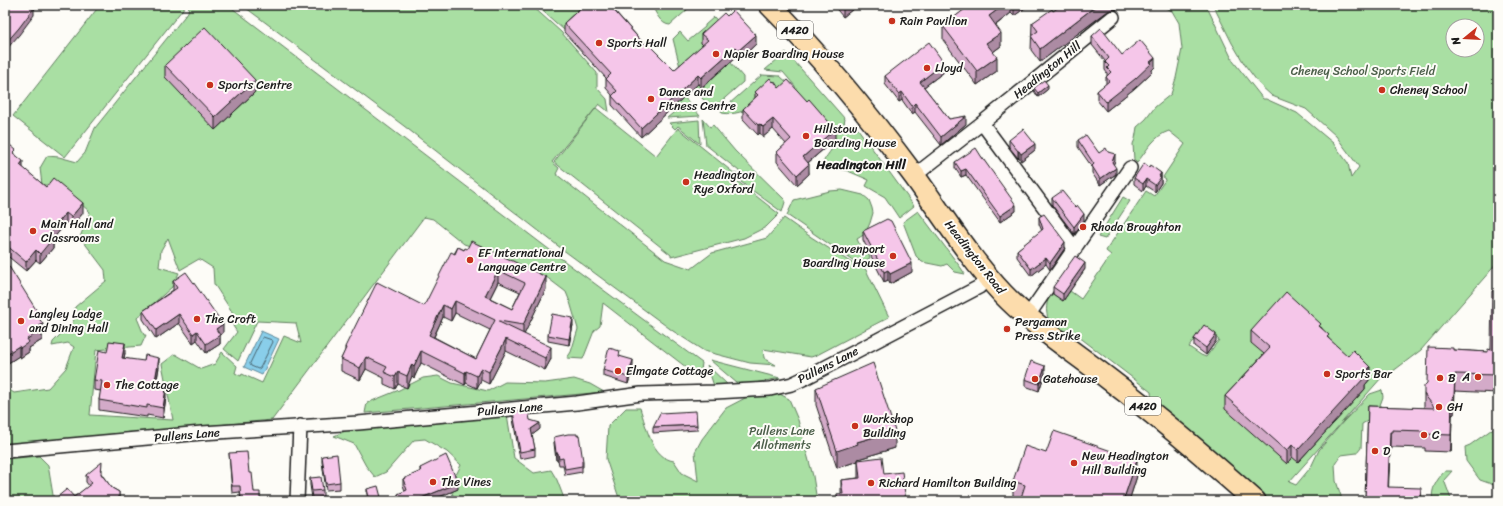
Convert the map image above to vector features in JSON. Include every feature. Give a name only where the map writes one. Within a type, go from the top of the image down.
[{"type":"main road","name":"Headington Road","points":[[770,5],[834,73],[859,104],[914,176],[988,278],[1027,317],[1176,431],[1255,501]]},
{"type":"street","name":"Headington Hill","points":[[914,176],[1113,17]]},
{"type":"street","points":[[982,123],[1075,248]]},
{"type":"street","points":[[1027,317],[1130,168]]},
{"type":"street","name":"Pullens Lane","points":[[5,451],[202,433],[358,423],[576,403],[641,394],[740,392],[770,389],[792,384],[806,377],[979,287],[988,278]]},
{"type":"street","points":[[297,501],[300,426]]},
{"type":"green space","points":[[100,5],[186,5],[65,157],[13,116]]},
{"type":"green space","points":[[189,5],[228,5],[567,263],[702,363],[700,378],[603,303],[600,326],[594,331],[583,359],[567,358],[571,352],[578,329],[566,292],[545,276],[464,244],[433,219],[424,217],[272,420],[5,444],[5,387],[14,393],[48,388],[66,368],[74,347],[68,343],[52,346],[53,342],[73,322],[75,307],[106,281],[105,270],[80,237],[90,212],[68,193],[56,187],[42,185],[40,168],[47,156],[59,157],[77,162],[85,153],[95,128],[188,12]],"holes":[[[168,238],[180,270],[199,259],[213,268],[214,284],[236,318],[233,326],[237,332],[224,349],[238,361],[257,321],[296,323],[301,343],[284,336],[262,383],[242,374],[241,376],[235,373],[237,366],[222,352],[215,364],[201,369],[175,354],[162,364],[173,420],[90,415],[96,350],[141,346],[146,335],[144,335],[137,318],[172,287],[179,273],[159,267],[161,250]]]},
{"type":"green space","points":[[242,5],[531,5],[561,32],[597,73],[597,88],[607,99],[609,112],[599,104],[552,162],[559,168],[556,174],[665,260],[691,269],[712,253],[767,238],[784,218],[858,267],[861,265],[866,270],[889,317],[811,357],[763,349],[764,358],[776,365],[750,363],[704,351],[673,331],[562,249],[404,126]]},
{"type":"green space","points":[[536,5],[590,5],[590,7],[564,30]]},
{"type":"green space","points":[[652,5],[683,5],[688,9],[670,25],[661,21]]},
{"type":"green space","name":"Cheney School Sports Field","points":[[1161,5],[1206,5],[1233,61],[1263,99],[1297,113],[1333,143],[1348,163],[1351,178],[1359,167],[1336,136],[1306,109],[1272,96],[1260,85],[1245,65],[1232,43],[1213,5],[1498,5],[1498,262],[1421,350],[1384,378],[1382,377],[1289,482],[1296,485],[1311,467],[1319,450],[1343,422],[1370,394],[1382,390],[1383,397],[1376,416],[1362,424],[1361,448],[1357,453],[1341,455],[1335,464],[1336,481],[1341,496],[1341,501],[1267,501],[1152,403],[1151,392],[1070,330],[1062,331],[1056,329],[1048,319],[1047,306],[1051,293],[1063,301],[1070,291],[1081,299],[1111,255],[1106,251],[1107,249],[1146,191],[1154,196],[1166,179],[1163,177],[1185,144],[1169,131],[1159,136],[1155,140],[1137,163],[1134,160],[1133,144],[1137,127],[1146,119],[1155,107],[1171,94],[1182,49],[1179,23],[1172,11]],"holes":[[[1203,327],[1219,340],[1206,357],[1189,347]]]},
{"type":"green space","points":[[714,17],[721,25],[681,71],[673,39],[680,32],[688,41],[705,27],[705,25]]},
{"type":"green space","points":[[786,52],[845,119],[844,124],[858,129],[914,206],[899,218],[885,197],[866,186],[869,180],[848,171],[822,165],[836,140],[809,109],[796,91],[795,86],[783,72],[765,70]]},
{"type":"green space","points":[[730,62],[743,77],[743,82],[717,105],[708,105],[691,85],[695,81],[702,88]]},
{"type":"green space","points":[[762,75],[780,76],[790,85],[748,109],[730,114],[722,113],[721,111]]},
{"type":"green space","points":[[684,97],[700,116],[667,118],[678,109],[675,106]]},
{"type":"green space","points":[[596,108],[656,156],[678,128],[735,174],[736,173],[737,181],[779,214],[766,227],[744,238],[671,257],[671,255],[554,162]]},
{"type":"green space","points":[[703,119],[710,127],[713,125],[735,151],[785,200],[782,212],[741,182],[739,171],[706,145]]},
{"type":"green space","points":[[699,120],[700,144],[678,126],[675,129],[669,123]]},
{"type":"green space","points":[[842,190],[863,195],[869,200],[872,208],[873,213],[865,234],[857,239],[864,255],[868,253],[870,258],[858,264],[787,215],[794,200],[830,191]]},
{"type":"green space","points":[[1123,197],[1130,201],[1105,239],[1098,237]]},
{"type":"green space","points":[[918,211],[965,274],[955,272],[947,264],[942,266],[922,262],[916,256],[903,222]]},
{"type":"green space","points":[[710,360],[780,378],[755,383],[738,384]]},
{"type":"green space","points":[[707,365],[729,386],[714,386]]},
{"type":"green space","points":[[438,376],[452,383],[488,391],[505,382],[545,383],[574,379],[590,384],[604,392],[365,413],[367,403],[423,378]]},
{"type":"green space","name":"Pullens Lane Allotments","points":[[778,393],[789,399],[798,420],[813,476],[817,501],[620,501],[606,459],[608,426],[626,408],[640,408],[655,448],[666,459],[674,461],[682,473],[698,481],[695,452],[702,439],[726,408],[749,396]]},
{"type":"green space","points":[[507,414],[514,458],[534,473],[551,470],[557,480],[565,501],[455,501],[450,487],[461,465],[447,452],[425,439],[414,440],[386,472],[375,477],[366,466],[354,444],[334,436],[352,428]]},
{"type":"green space","points":[[1495,427],[1498,439],[1497,486],[1480,480],[1466,461],[1465,447]]},
{"type":"green space","points":[[39,456],[48,465],[54,501],[5,501],[5,459]]},
{"type":"green space","points":[[1445,471],[1452,471],[1444,480],[1453,501],[1433,501],[1433,489]]},
{"type":"water","points":[[261,331],[279,339],[262,375],[244,367]]},
{"type":"building","points":[[6,5],[33,5],[32,6],[34,8],[5,44],[5,7]]},
{"type":"building","points":[[584,5],[609,5],[644,44],[646,42],[674,70],[708,40],[701,34],[724,13],[727,16],[733,10],[756,35],[739,50],[736,47],[701,78],[698,75],[641,128],[612,96],[617,91],[606,79],[611,74],[564,23]]},
{"type":"building","points":[[970,5],[1004,5],[989,16],[1001,33],[986,43],[997,57],[977,71],[943,26]]},
{"type":"building","points":[[1062,5],[1097,5],[1040,49],[1031,36],[1038,31],[1032,23],[1052,9],[1053,11]]},
{"type":"building","name":"Sports Centre","points":[[205,27],[255,80],[215,117],[165,65]]},
{"type":"building","points":[[1101,28],[1122,55],[1140,40],[1155,58],[1150,62],[1152,63],[1135,79],[1106,102],[1097,91],[1109,81],[1106,77],[1111,72],[1107,68],[1109,66],[1105,62],[1109,58],[1092,36]]},
{"type":"building","points":[[929,42],[944,63],[920,82],[949,119],[966,116],[941,137],[915,103],[912,106],[902,92],[899,94],[885,76]]},
{"type":"building","name":"Hillstow Boarding House","points":[[770,78],[779,88],[788,80],[807,101],[809,99],[835,129],[803,157],[809,164],[797,175],[777,152],[791,139],[773,119],[763,127],[760,124],[758,125],[743,109],[758,95],[755,92]]},
{"type":"building","points":[[1044,80],[1048,85],[1038,93],[1034,88]]},
{"type":"building","points":[[1023,129],[1035,144],[1021,154],[1009,140]]},
{"type":"building","points":[[1086,135],[1099,153],[1106,148],[1108,152],[1115,154],[1112,162],[1116,168],[1100,179],[1092,166],[1094,164],[1078,140]]},
{"type":"building","name":"Main Hall and Classrooms","points":[[5,141],[16,150],[13,153],[23,161],[20,165],[46,187],[53,178],[83,203],[71,217],[66,213],[48,235],[53,238],[40,254],[36,250],[26,262],[5,244]]},
{"type":"building","points":[[976,148],[1016,205],[1000,216],[966,169],[961,171],[955,162]]},
{"type":"building","points":[[1144,163],[1149,167],[1150,165],[1161,173],[1159,176],[1161,177],[1155,185],[1146,179],[1143,184],[1134,178]]},
{"type":"building","points":[[1062,191],[1075,207],[1077,205],[1084,214],[1074,227],[1052,198]]},
{"type":"building","points":[[1044,214],[1065,242],[1050,263],[1046,258],[1031,269],[1017,250],[1043,229],[1039,217]]},
{"type":"building","name":"Davenport Boarding House","points":[[887,219],[891,221],[912,263],[890,274],[888,270],[884,272],[863,231]]},
{"type":"building","points":[[471,241],[546,277],[523,325],[499,321],[551,347],[545,358],[506,339],[489,372],[481,368],[477,376],[466,371],[465,373],[421,351],[414,366],[412,364],[407,376],[398,372],[395,377],[384,372],[387,367],[366,357],[360,368],[341,359],[346,348],[345,347],[377,282],[424,306],[451,252],[455,254],[458,247],[464,250],[465,248],[467,249]],"holes":[[[498,270],[525,283],[512,309],[485,296]],[[455,301],[495,320],[476,359],[429,335],[443,305],[451,309]]]},
{"type":"building","points":[[1075,256],[1085,263],[1063,294],[1053,287]]},
{"type":"building","name":"Langley Lodge and Dining Hall","points":[[5,260],[40,316],[38,317],[43,324],[39,326],[42,330],[27,339],[29,342],[20,348],[19,346],[5,355],[6,313]]},
{"type":"building","points":[[186,272],[223,324],[216,329],[220,335],[206,344],[197,331],[193,334],[179,314],[156,330],[143,311],[177,288],[173,281]]},
{"type":"building","points":[[1492,291],[1498,291],[1498,375],[1455,374],[1454,396],[1452,398],[1451,435],[1425,434],[1425,431],[1392,430],[1392,432],[1390,432],[1388,487],[1421,488],[1420,501],[1365,501],[1368,406],[1435,408],[1424,394],[1424,386],[1427,383],[1428,347],[1488,352],[1488,349],[1491,350]]},
{"type":"building","points":[[1286,292],[1321,324],[1319,326],[1329,335],[1327,337],[1348,356],[1353,350],[1370,367],[1363,375],[1365,377],[1298,450],[1292,445],[1287,451],[1225,396],[1270,348],[1251,331]]},
{"type":"building","points":[[552,314],[573,318],[569,339],[548,335]]},
{"type":"building","points":[[1204,325],[1216,334],[1206,348],[1194,339]]},
{"type":"building","name":"The Cottage","points":[[109,341],[125,343],[122,358],[144,361],[145,355],[159,358],[154,386],[166,388],[163,408],[147,405],[147,408],[99,400],[102,381],[94,380],[99,350],[107,352]]},
{"type":"building","name":"Elmgate Cottage","points":[[609,348],[620,351],[619,356],[633,360],[628,377],[603,370]]},
{"type":"building","points":[[1031,361],[1045,366],[1039,384],[1025,379]]},
{"type":"building","name":"Workshop Building","points":[[873,363],[895,431],[857,442],[858,444],[837,451],[816,388]]},
{"type":"building","points":[[528,409],[530,420],[540,423],[531,429],[535,449],[520,452],[513,412]]},
{"type":"building","points":[[696,411],[697,425],[653,427],[660,413]]},
{"type":"building","points":[[1054,431],[1137,460],[1123,501],[1020,501],[1025,485],[1013,481],[1025,446],[1046,453]]},
{"type":"building","points":[[568,434],[579,435],[583,461],[582,466],[565,469],[563,458],[559,459],[558,453],[556,453],[554,437]]},
{"type":"building","points":[[247,452],[249,473],[252,473],[254,492],[260,492],[260,501],[241,501],[240,486],[232,486],[229,453]]},
{"type":"building","points":[[337,454],[340,482],[326,484],[322,456]]},
{"type":"building","name":"The Vines","points":[[446,455],[458,483],[414,501],[400,501],[398,494],[407,490],[403,479],[421,471],[420,468]]},
{"type":"building","points":[[882,457],[884,474],[902,472],[906,501],[838,501],[837,494],[843,494],[841,480],[860,478],[858,460]]},
{"type":"building","points":[[102,462],[101,474],[112,488],[119,492],[119,500],[59,501],[56,498],[67,489],[74,497],[92,483],[86,475]]},
{"type":"building","points":[[321,477],[323,490],[312,491],[310,478]]},
{"type":"building","points":[[378,486],[382,501],[370,501],[367,489]]},
{"type":"place","name":"Rain Pavilion","points":[[892,21]]},
{"type":"place","name":"Sports Hall","points":[[599,43]]},
{"type":"place","name":"Napier Boarding House","points":[[716,54]]},
{"type":"place","name":"Lloyd","points":[[927,68]]},
{"type":"place","name":"Sports Centre","points":[[210,85]]},
{"type":"place","name":"Cheney School","points":[[1382,90]]},
{"type":"place","name":"Dance and Fitness Centre","points":[[651,99]]},
{"type":"place","name":"Hillstow Boarding House","points":[[806,136]]},
{"type":"place","name":"Headington Rye Oxford","points":[[686,182]]},
{"type":"place","name":"Rhoda Broughton","points":[[1083,227]]},
{"type":"place","name":"Main Hall and Classrooms","points":[[33,231]]},
{"type":"place","name":"Davenport Boarding House","points":[[893,256]]},
{"type":"place","name":"EF International Language Centre","points":[[470,260]]},
{"type":"place","name":"The Croft","points":[[197,319]]},
{"type":"place","name":"Langley Lodge and Dining Hall","points":[[21,321]]},
{"type":"place","name":"Pergamon Press Strike","points":[[1007,329]]},
{"type":"place","name":"Elmgate Cottage","points":[[618,371]]},
{"type":"place","name":"Sports Bar","points":[[1327,374]]},
{"type":"place","name":"A","points":[[1478,377]]},
{"type":"place","name":"B","points":[[1440,378]]},
{"type":"place","name":"Gatehouse","points":[[1035,379]]},
{"type":"place","name":"The Cottage","points":[[107,385]]},
{"type":"place","name":"GH","points":[[1439,407]]},
{"type":"place","name":"Workshop Building","points":[[855,426]]},
{"type":"place","name":"C","points":[[1424,435]]},
{"type":"place","name":"D","points":[[1375,451]]},
{"type":"place","name":"New Headington Hill Building","points":[[1074,463]]},
{"type":"place","name":"The Vines","points":[[433,482]]},
{"type":"place","name":"Richard Hamilton Building","points":[[871,483]]},
{"type":"district","name":"Headington Hill","points":[[861,164]]}]
